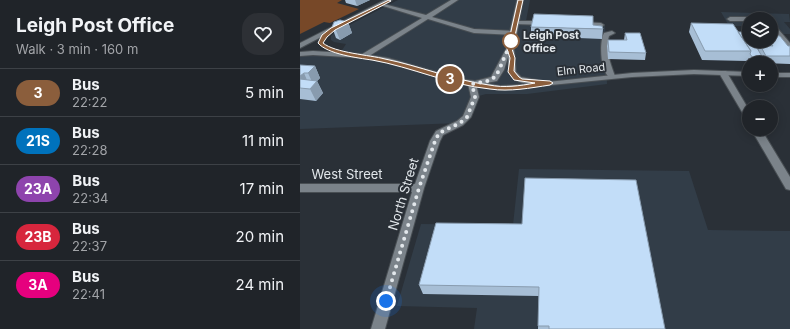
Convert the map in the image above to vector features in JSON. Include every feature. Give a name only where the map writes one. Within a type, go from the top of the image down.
[{"type":"street","points":[[302,43],[389,0]]},
{"type":"street","points":[[363,56],[455,0]]},
{"type":"street","points":[[472,84],[494,79],[500,70],[504,58],[510,49],[520,0]]},
{"type":"street","points":[[382,4],[474,32],[513,33]]},
{"type":"street","points":[[730,19],[742,19]]},
{"type":"street","points":[[515,22],[554,23]]},
{"type":"street","points":[[577,24],[601,25]]},
{"type":"street","name":"Elm Road","points":[[333,29],[324,36],[322,45],[347,54]]},
{"type":"street","points":[[611,76],[607,67],[604,42],[606,34],[612,33]]},
{"type":"street","points":[[778,33],[790,48]]},
{"type":"street","points":[[510,49],[513,58],[511,72],[516,78],[532,82],[550,83]]},
{"type":"street","name":"Elm Road","points":[[300,54],[347,54],[363,56],[385,60],[444,78],[500,88],[519,88],[611,76],[687,73],[742,74]]},
{"type":"street","points":[[723,73],[742,105]]},
{"type":"street","points":[[778,75],[790,75]]},
{"type":"street","name":"North Street","points":[[378,329],[419,188],[439,133],[460,123],[467,117],[472,109],[475,97],[472,84]]},
{"type":"street","points":[[760,136],[790,186]]},
{"type":"street","name":"West Street","points":[[300,188],[419,188]]},
{"type":"shaded area","points":[[300,0],[342,0],[337,3],[359,9],[330,23],[324,22],[300,34]]},
{"type":"shaded area","points":[[398,0],[530,0],[526,21],[605,24],[607,84],[527,94],[486,94],[475,97],[460,123],[300,129],[300,56],[339,55],[346,44],[331,40],[331,36],[334,33]]},
{"type":"shaded area","points":[[721,12],[742,13],[742,26],[729,26]]},
{"type":"shaded area","points":[[778,14],[789,14],[790,22],[784,22],[790,29],[790,34],[778,34]]},
{"type":"shaded area","points":[[519,169],[689,171],[708,230],[790,231],[790,329],[474,329],[477,308],[397,306],[421,224],[513,225]]},
{"type":"building","points":[[534,14],[593,16],[593,25],[602,26],[603,29],[531,27]]},
{"type":"building","points":[[340,20],[348,22],[335,28],[332,27],[334,22]]},
{"type":"building","points":[[691,23],[733,24],[742,38],[742,48],[749,48],[751,51],[705,51]]},
{"type":"building","points":[[738,32],[742,32],[742,38]]},
{"type":"building","points":[[625,33],[640,33],[646,53],[609,52],[608,40],[627,40]]},
{"type":"building","points":[[778,36],[780,36],[788,46],[790,46],[790,56],[766,56],[762,48],[778,48]]},
{"type":"building","points":[[749,48],[757,48],[762,56],[752,56],[750,54],[751,51]]},
{"type":"building","points":[[300,65],[315,66],[308,73],[304,73],[300,76]]},
{"type":"building","points":[[300,79],[317,81],[310,89],[300,88]]},
{"type":"building","points":[[525,178],[636,180],[665,329],[549,329],[549,326],[538,326],[539,287],[419,285],[436,223],[522,224]]},
{"type":"bus line","name":"3","points":[[389,0],[333,29],[324,36],[320,43],[323,46],[347,54],[385,60],[444,78],[490,88],[519,88],[550,83],[521,80],[516,78],[511,72],[513,58],[510,49],[520,0]]},
{"type":"place","name":"Leigh Post Office","points":[[511,41]]},
{"type":"route","points":[[386,301],[419,188],[435,141],[439,133],[460,123],[467,117],[472,109],[475,97],[472,84],[494,79],[510,49],[511,41]]}]
